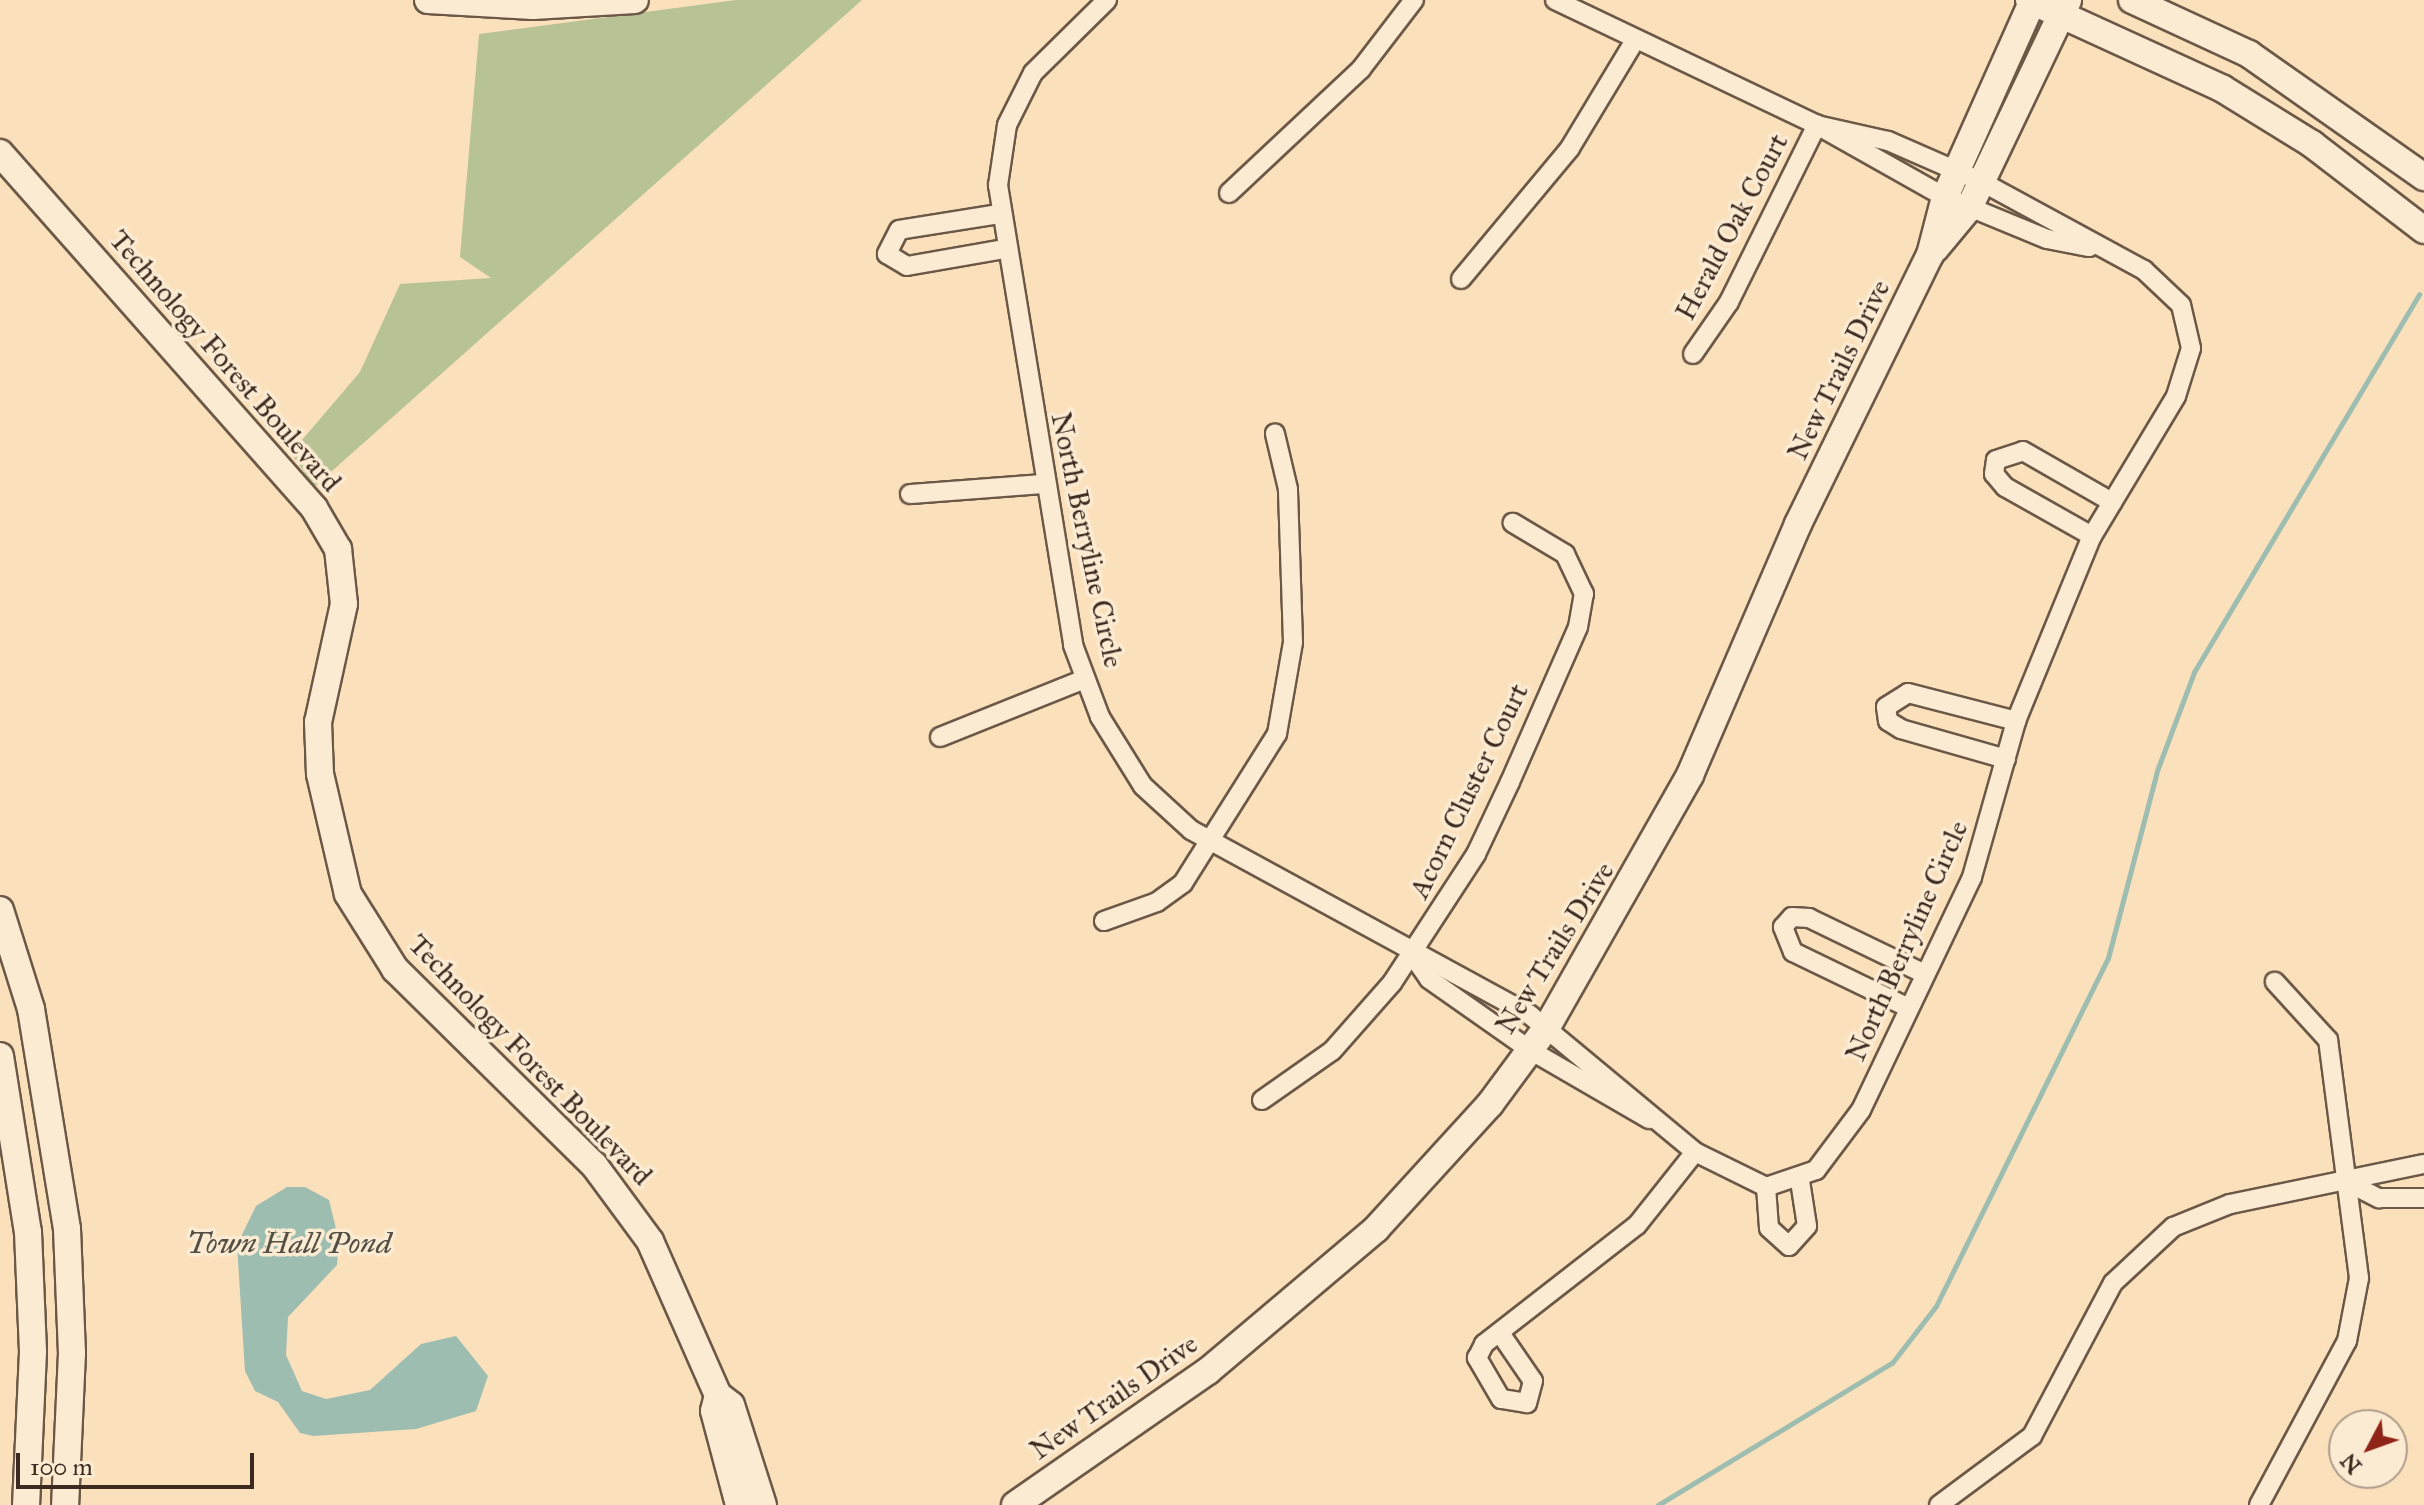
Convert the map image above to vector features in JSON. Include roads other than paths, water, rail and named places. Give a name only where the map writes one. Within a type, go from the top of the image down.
[{"type":"street","points":[[428,0],[635,0]]},
{"type":"street","name":"North Berryline Circle","points":[[1107,0],[1054,47],[1019,98],[1000,155],[999,214],[1004,249],[1044,484],[1085,679],[1143,786],[1212,844],[1413,956],[1440,960],[1547,1027],[1652,1121]]},
{"type":"street","points":[[1229,193],[1361,69],[1414,0]]},
{"type":"street","points":[[1555,0],[1634,42],[1817,125],[1945,197],[2047,239],[2096,248]]},
{"type":"street","points":[[2132,0],[2249,54],[2338,110],[2424,177]]},
{"type":"street","points":[[2032,1],[2065,7],[2223,89],[2312,144],[2424,230]]},
{"type":"street","name":"New Trails Drive","points":[[1015,1505],[1125,1434],[1307,1291],[1435,1167],[1547,1027],[1690,775],[1798,524],[1930,255],[1945,197],[2032,1]]},
{"type":"street","name":"New Trails Drive","points":[[1930,255],[1969,208],[2065,7]]},
{"type":"street","points":[[1461,279],[1570,148],[1634,42]]},
{"type":"street","name":"North Berryline Circle","points":[[1800,1181],[1844,1143],[1972,877],[2016,721],[2060,612],[2092,536],[2176,396],[2191,348],[2181,305],[2167,286],[1956,170],[1888,141],[1817,125]]},
{"type":"street","name":"Herald Oak Court","points":[[1693,354],[1729,302],[1817,125]]},
{"type":"street","name":"Technology Forest Boulevard","points":[[0,153],[314,508],[338,549],[344,604],[324,688],[319,761],[324,815],[348,894],[395,969],[626,1204],[671,1280],[718,1395],[714,1411],[739,1505]]},
{"type":"street","points":[[999,214],[899,230],[887,254],[907,266],[1004,249]]},
{"type":"street","points":[[1104,921],[1157,902],[1183,883],[1260,771],[1287,701],[1293,642],[1288,489],[1275,434]]},
{"type":"street","points":[[2092,536],[2005,487],[1994,474],[1996,460],[2023,451],[2112,502]]},
{"type":"street","points":[[910,494],[1044,484]]},
{"type":"street","name":"Acorn Cluster Court","points":[[1262,1100],[1332,1051],[1413,956],[1476,854],[1578,627],[1584,594],[1578,573],[1544,536],[1513,523]]},
{"type":"street","points":[[940,737],[1085,679]]},
{"type":"street","points":[[2006,759],[1901,729],[1888,721],[1886,707],[1908,693],[2016,721]]},
{"type":"street","points":[[0,910],[31,1009],[67,1229],[72,1353],[65,1505]]},
{"type":"street","points":[[1909,1008],[1793,952],[1783,927],[1792,917],[1809,918],[1925,974]]},
{"type":"street","name":"North Berryline Circle","points":[[1413,956],[1429,979],[1530,1050],[1652,1121],[1695,1152],[1766,1187]]},
{"type":"street","points":[[2259,1505],[2347,1341],[2360,1256],[2328,1040],[2275,982]]},
{"type":"street","points":[[0,1056],[28,1232],[33,1352],[26,1505]]},
{"type":"street","points":[[1500,1333],[1637,1225],[1695,1152]]},
{"type":"street","points":[[1939,1505],[2032,1436],[2113,1283],[2156,1239],[2210,1209],[2349,1183],[2378,1169],[2424,1164]]},
{"type":"street","points":[[1800,1181],[1807,1226],[1789,1246],[1769,1228],[1766,1187],[1800,1181]]},
{"type":"street","points":[[2349,1183],[2379,1198],[2424,1198]]},
{"type":"street","points":[[718,1395],[731,1405],[763,1505]]},
{"type":"water","name":"Town Hall Pond","points":[[287,1187],[305,1187],[329,1200],[339,1241],[337,1265],[288,1317],[286,1355],[302,1391],[326,1399],[370,1390],[421,1344],[456,1336],[488,1376],[476,1411],[416,1429],[313,1436],[300,1433],[278,1402],[255,1391],[245,1371],[237,1245],[256,1206]]},
{"type":"waterway","points":[[1658,1505],[1892,1363],[1936,1306],[2108,958],[2158,768],[2194,672],[2419,294]]}]
